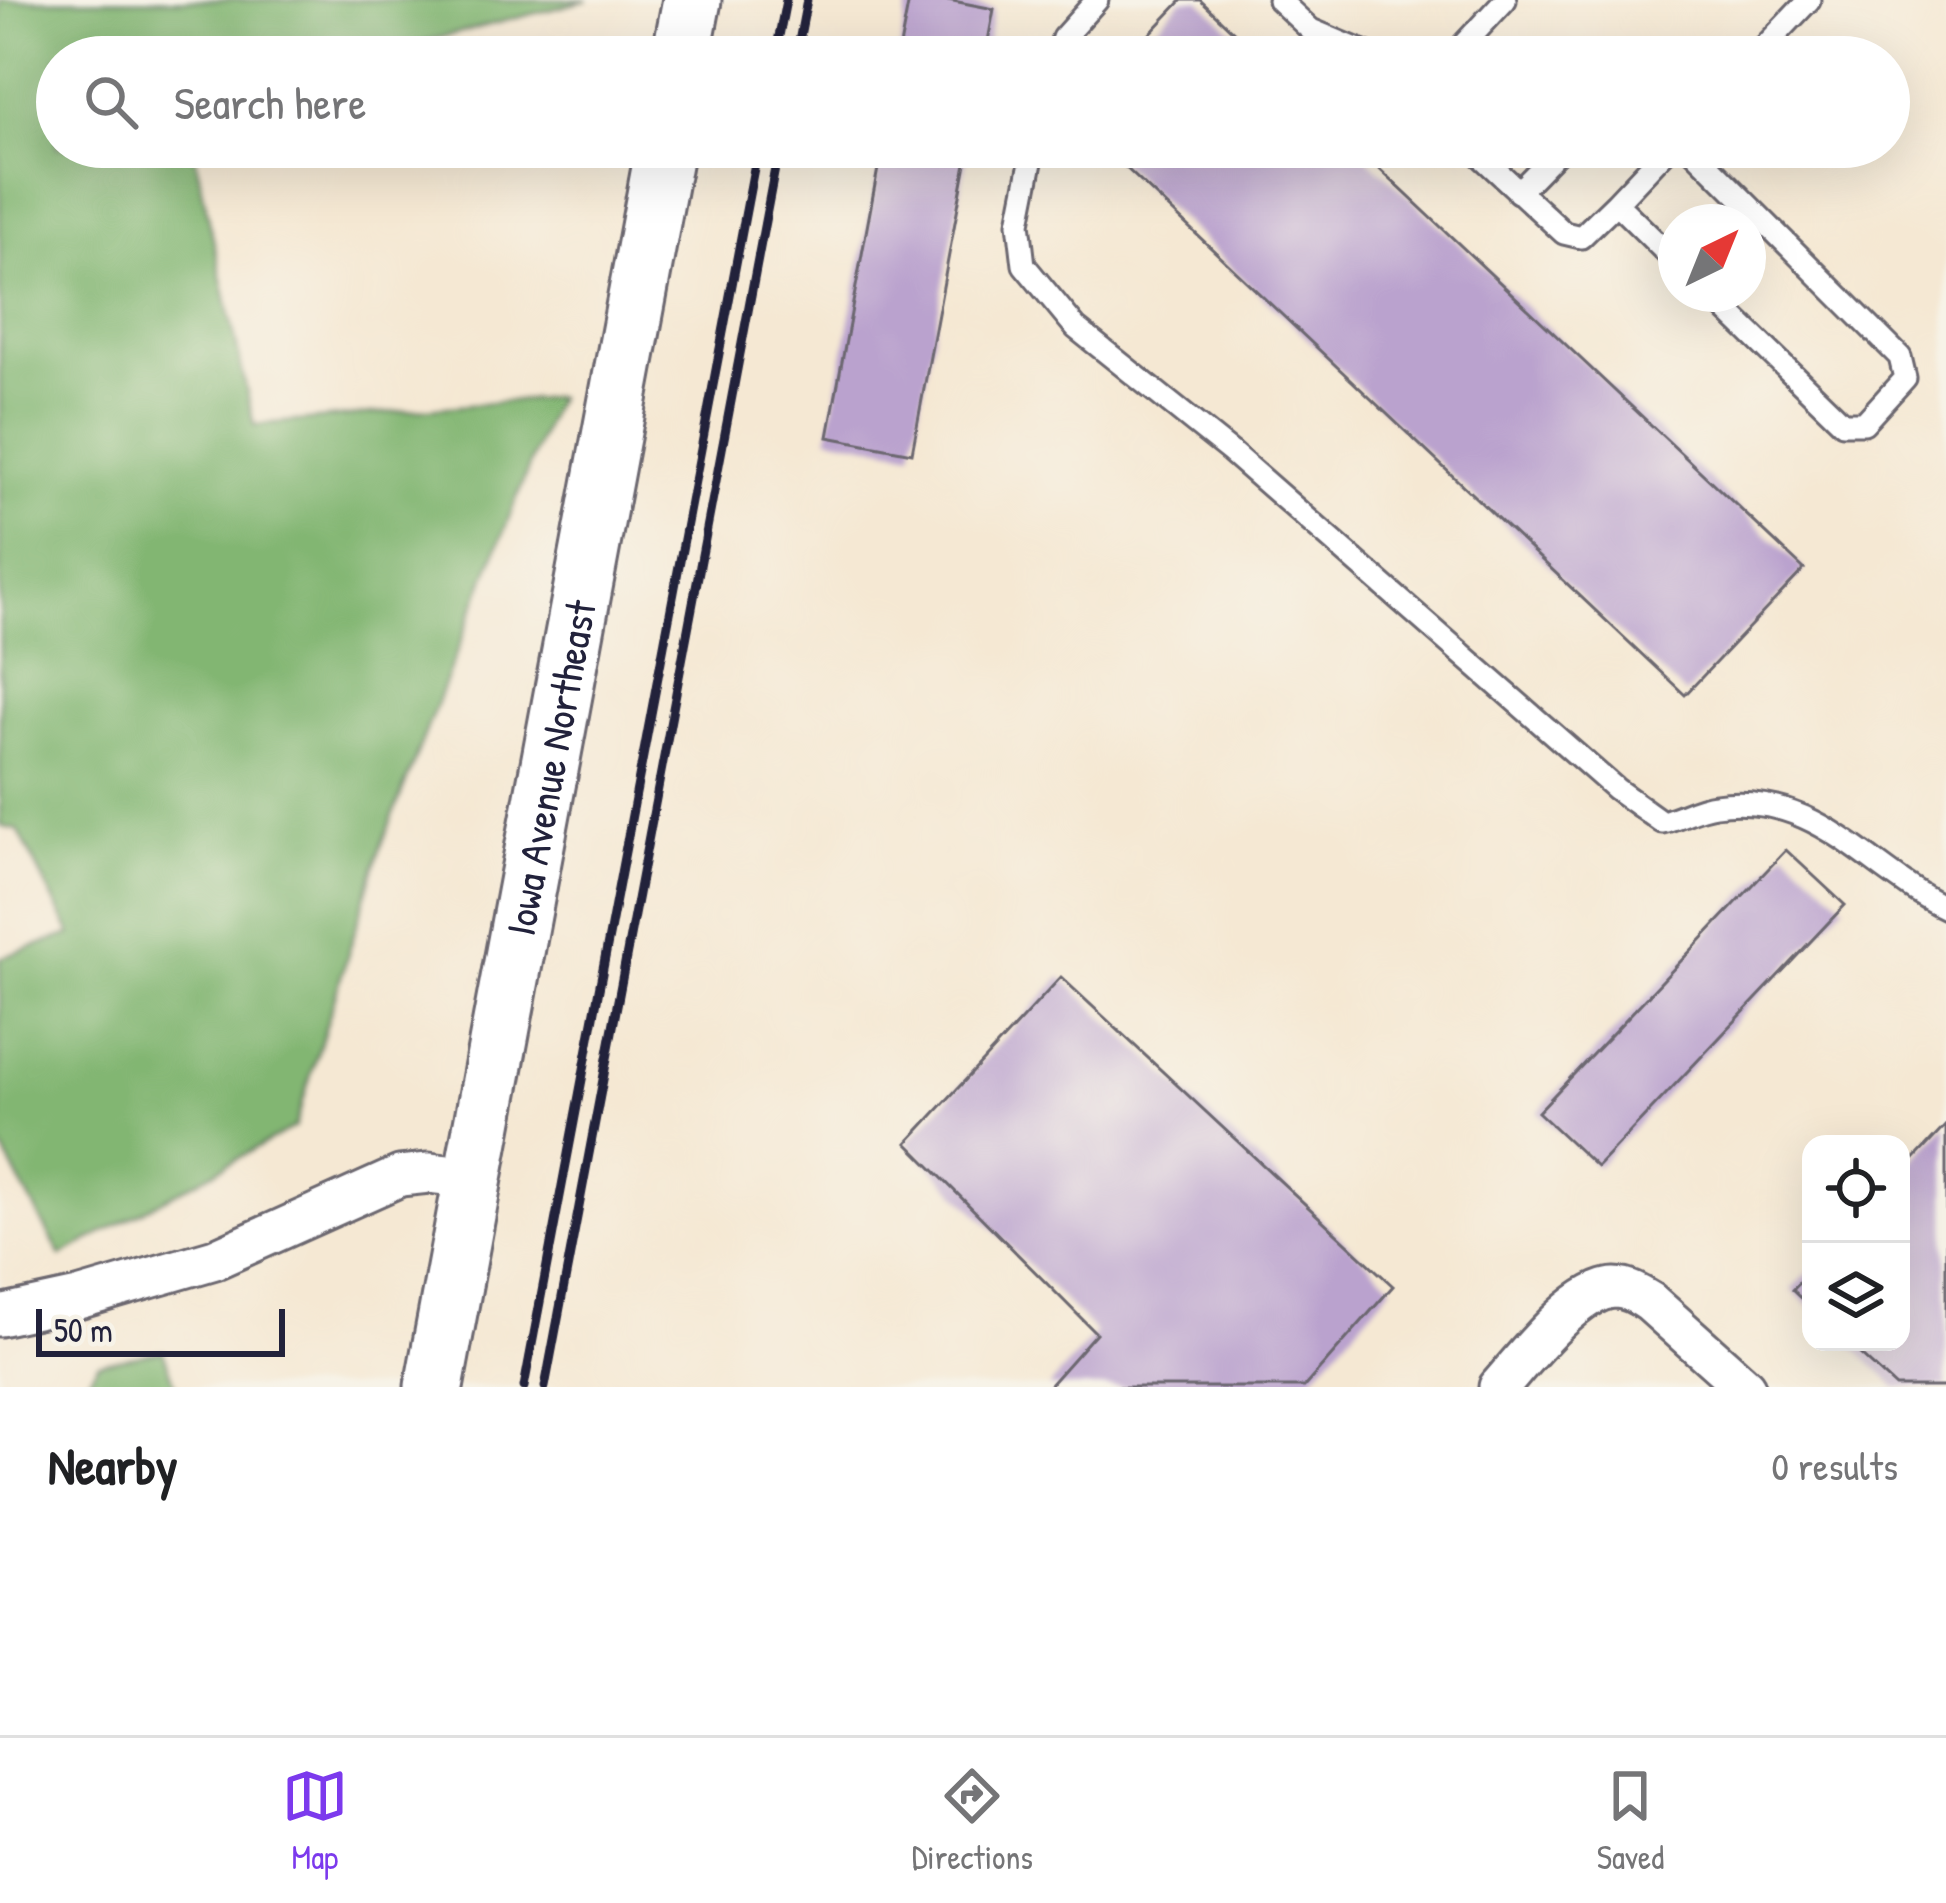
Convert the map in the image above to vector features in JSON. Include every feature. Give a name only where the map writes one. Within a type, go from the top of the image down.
[{"type":"main road","points":[[685,36],[692,0]]},
{"type":"main road","name":"Iowa Avenue Northeast","points":[[434,1387],[661,168]]},
{"type":"street","points":[[0,1316],[215,1259],[400,1176],[429,1173],[473,1178]]},
{"type":"street","points":[[1499,1387],[1583,1300],[1617,1288],[1650,1302],[1745,1387]]},
{"type":"lane","points":[[1065,36],[1097,0]]},
{"type":"lane","points":[[1472,36],[1505,0]]},
{"type":"lane","points":[[1775,36],[1809,0]]},
{"type":"lane","points":[[1290,4],[1311,30],[1325,36]]},
{"type":"lane","points":[[1030,168],[1019,224],[1024,265],[1076,328],[1247,466],[1616,789],[1661,822],[1713,805],[1749,805],[1822,824],[1946,908]]},
{"type":"lane","points":[[1493,168],[1564,233],[1581,237],[1649,168]]},
{"type":"lane","points":[[1518,192],[1541,168]]},
{"type":"lane","points":[[1711,168],[1747,204]]},
{"type":"lane","points":[[1616,203],[1658,244]]},
{"type":"lane","points":[[1729,312],[1843,423],[1864,423],[1905,378],[1900,357],[1766,223]]},
{"type":"green space","points":[[0,0],[588,0],[446,36],[36,36],[36,168],[198,168],[254,425],[556,397],[380,849],[295,1127],[61,1256],[0,1145],[0,958],[71,934],[18,830],[0,826]]},
{"type":"green space","points":[[163,1351],[176,1387],[83,1387],[98,1363]]},
{"type":"building","points":[[909,0],[948,0],[994,9],[989,36],[902,36]]},
{"type":"building","points":[[1182,0],[1200,0],[1238,36],[1148,36]]},
{"type":"building","points":[[878,168],[965,168],[912,453],[828,437]]},
{"type":"building","points":[[1126,168],[1378,168],[1804,569],[1685,695]]},
{"type":"building","points":[[1786,850],[1845,905],[1597,1167],[1538,1112]]},
{"type":"building","points":[[1061,977],[1393,1286],[1304,1387],[1048,1387],[1096,1333],[907,1143]]},
{"type":"building","points":[[1946,1125],[1946,1387],[1896,1387],[1857,1351],[1910,1351],[1910,1163]]},
{"type":"building","points":[[1802,1279],[1802,1299],[1792,1290]]},
{"type":"railway","points":[[779,36],[786,0]]},
{"type":"railway","points":[[800,36],[807,0]]},
{"type":"railway","points":[[524,1387],[754,168]]},
{"type":"railway","points":[[545,1387],[775,168]]}]
